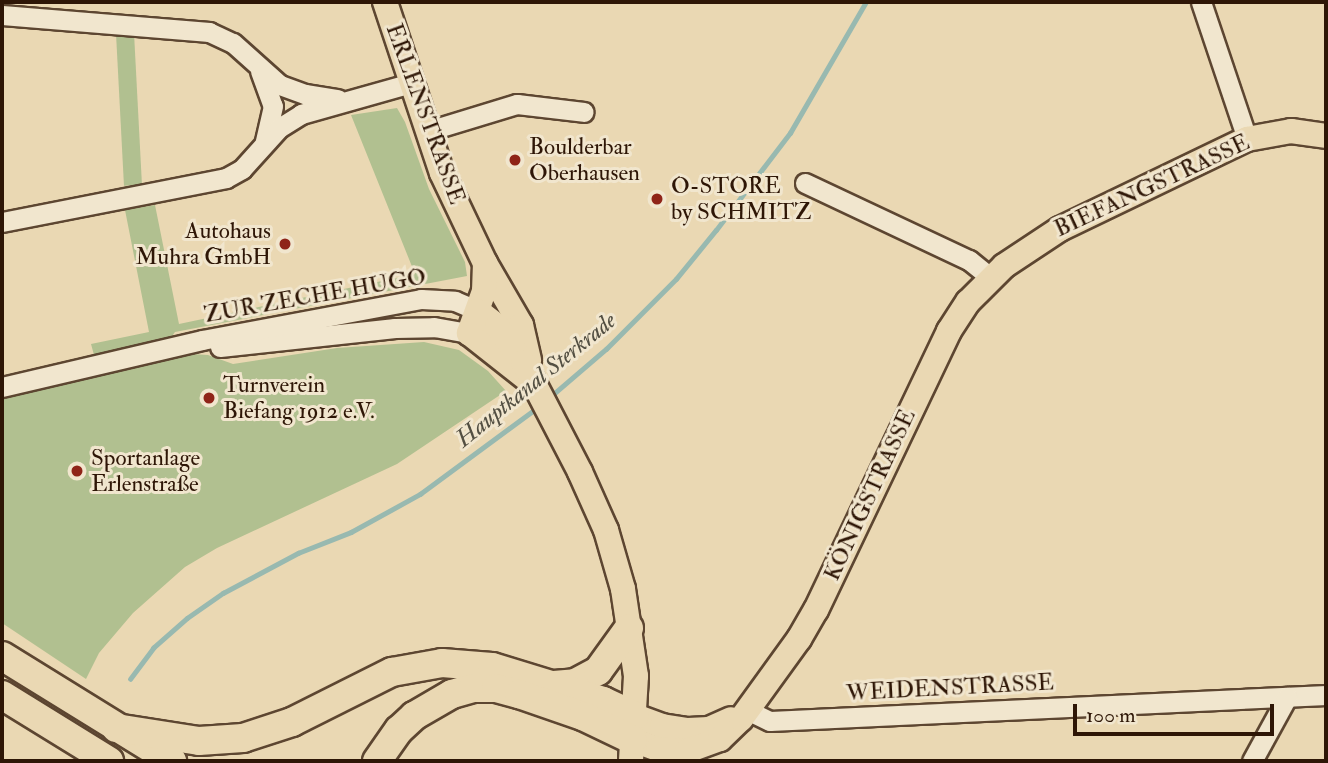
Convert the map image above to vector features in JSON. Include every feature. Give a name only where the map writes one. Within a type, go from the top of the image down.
[{"type":"highway","points":[[554,685],[575,682],[598,671],[629,628]]},
{"type":"highway","points":[[2,656],[172,761]]},
{"type":"highway","points":[[116,728],[200,741],[243,738],[292,722],[392,672],[442,663],[492,667],[554,685],[633,739]]},
{"type":"highway","points":[[377,761],[399,730],[414,716],[452,694],[473,688],[496,688],[519,694],[583,716],[633,739]]},
{"type":"highway","points":[[2,695],[109,761]]},
{"type":"highway","points":[[57,729],[86,761]]},
{"type":"main road","name":"ERLENSTRASSE","points":[[386,2],[448,188],[485,263],[521,325],[533,384]]},
{"type":"main road","name":"BIEFANGSTRASSE","points":[[990,278],[1026,250],[1060,229],[1247,139],[1291,131],[1326,136]]},
{"type":"main road","points":[[474,322],[487,276],[485,263]]},
{"type":"main road","name":"KÖNIGSTRASSE","points":[[633,739],[680,756],[720,739],[747,710],[799,639],[816,610],[942,344],[968,302],[990,278]]},
{"type":"main road","name":"ERLENSTRASSE","points":[[474,322],[533,384],[599,512],[616,562],[629,628],[636,676],[633,739]]},
{"type":"main road","name":"KÖNIGSTRASSE","points":[[633,739],[673,729],[698,730],[718,725],[747,710]]},
{"type":"street","points":[[1201,2],[1247,139]]},
{"type":"street","points":[[2,15],[209,32],[233,43],[257,67],[293,90],[349,100]]},
{"type":"street","points":[[257,67],[266,82],[273,106],[265,143]]},
{"type":"street","points":[[2,222],[219,180],[242,169],[279,128],[301,114],[411,83]]},
{"type":"street","points":[[428,131],[517,104],[584,112]]},
{"type":"street","points":[[805,183],[969,260],[990,278]]},
{"type":"street","name":"ZUR ZECHE HUGO","points":[[2,387],[211,338],[421,299],[456,301],[474,322]]},
{"type":"street","name":"ZUR ZECHE HUGO","points":[[160,351],[253,346],[395,328],[474,322]]},
{"type":"street","name":"WEIDENSTRASSE","points":[[747,710],[770,721],[1326,695]]},
{"type":"street","points":[[1252,761],[1287,697]]},
{"type":"green space","points":[[134,33],[142,185],[124,186],[116,34]]},
{"type":"green space","points":[[397,108],[405,122],[429,189],[465,262],[467,276],[175,332],[170,339],[94,355],[91,344],[149,332],[125,210],[155,205],[179,324],[415,274],[351,115]]},
{"type":"green space","points":[[424,342],[459,350],[488,371],[506,391],[397,464],[217,548],[185,567],[133,613],[99,653],[86,679],[2,623],[2,397],[192,354],[208,355],[233,364],[337,348]]},
{"type":"waterway","name":"Hauptkanal Sterkrade","points":[[550,397],[606,349],[676,279],[716,230],[790,133],[866,2]]},
{"type":"waterway","name":"Hauptkanal Sterkrade","points":[[130,679],[153,648],[187,618],[223,593],[298,553],[351,532],[420,494],[538,407]]},
{"type":"place","name":"Boulderbar Oberhausen","points":[[515,160]]},
{"type":"place","name":"O-STORE by SCHMITZ","points":[[657,199]]},
{"type":"place","name":"Autohaus Muhra GmbH","points":[[285,244]]},
{"type":"place","name":"Turnverein Biefang 1912 e.V.","points":[[209,398]]},
{"type":"place","name":"Sportanlage Erlenstraße","points":[[77,471]]}]
